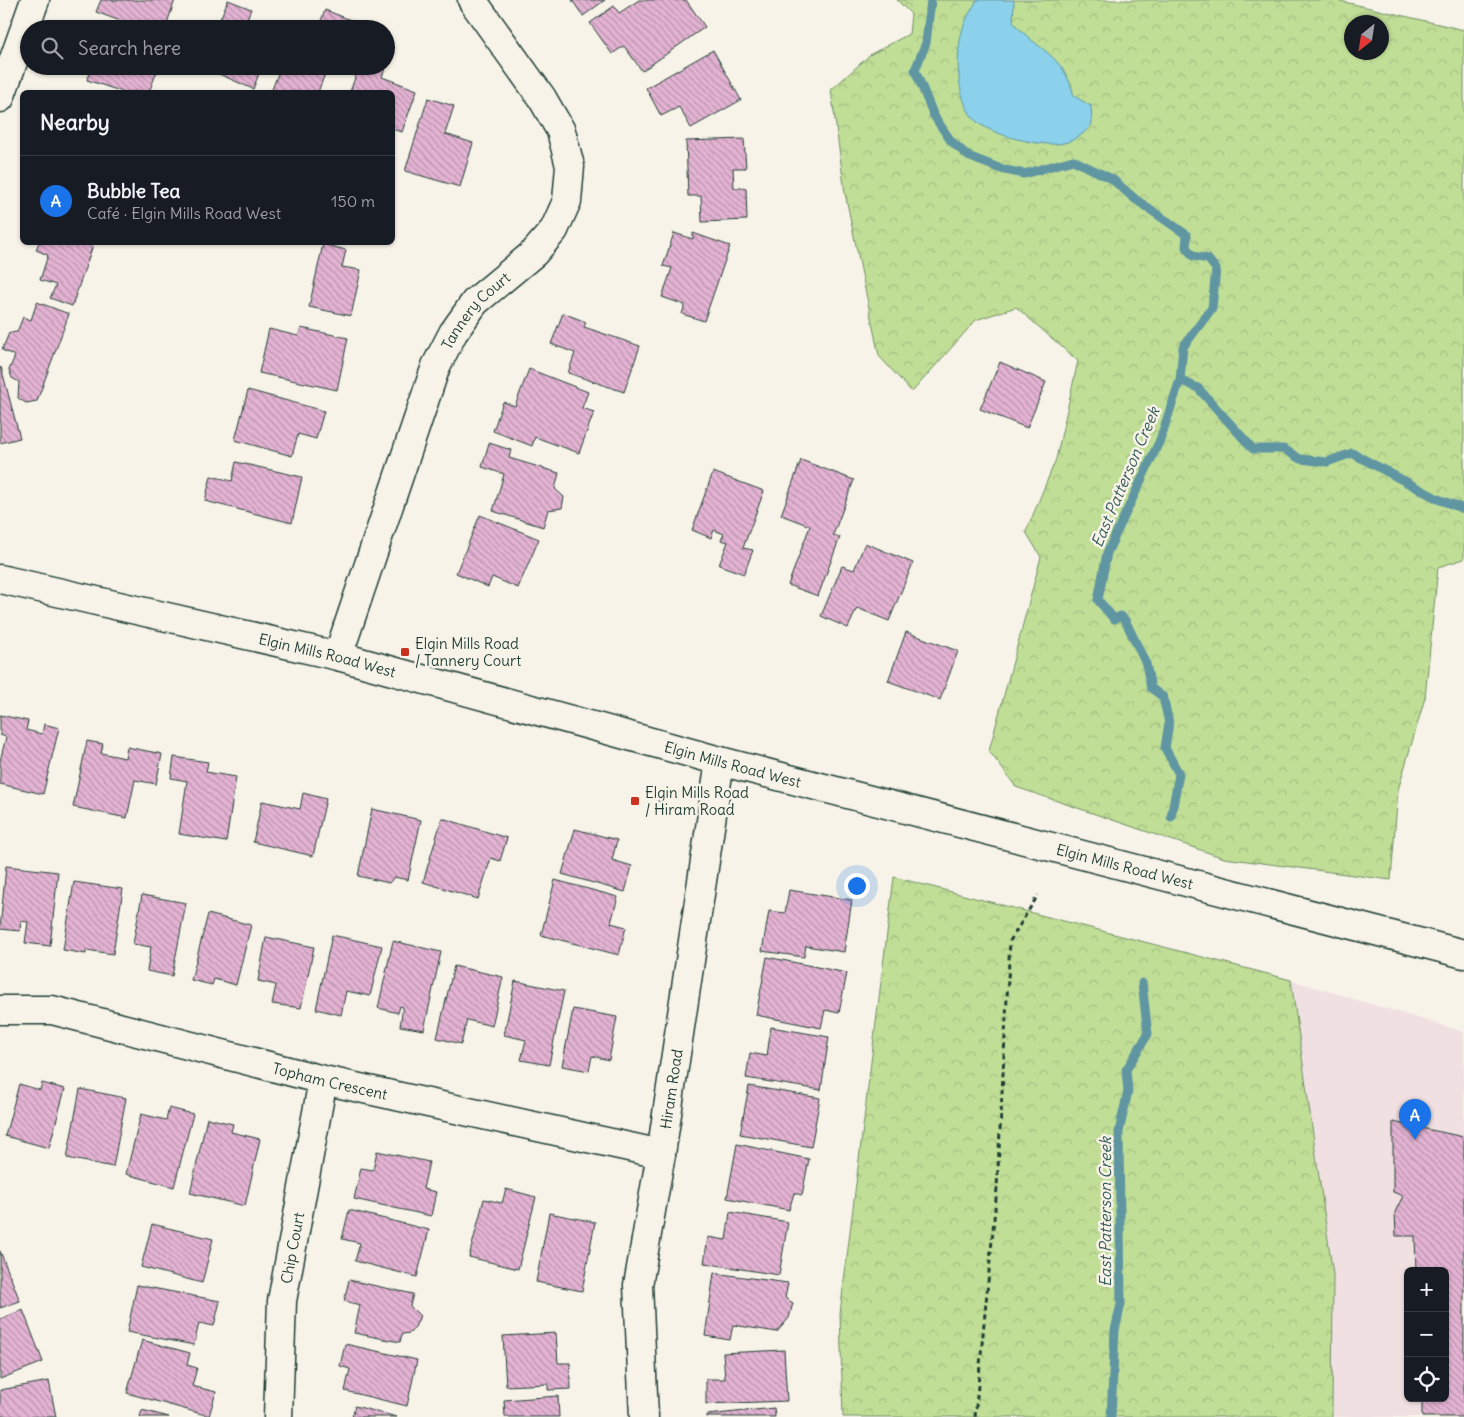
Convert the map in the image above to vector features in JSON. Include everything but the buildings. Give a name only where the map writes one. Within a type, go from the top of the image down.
[{"type":"street","points":[[27,20],[34,0]]},
{"type":"street","name":"Tannery Court","points":[[338,656],[436,366],[453,333],[475,302],[539,247],[554,230],[567,201],[570,166],[561,131],[542,98],[472,0]]},
{"type":"street","points":[[0,98],[20,40]]},
{"type":"street","name":"Elgin Mills Road West","points":[[0,580],[338,656],[720,761],[1464,954]]},
{"type":"street","name":"Hiram Road","points":[[644,1417],[638,1286],[661,1154],[720,761]]},
{"type":"street","name":"Topham Crescent","points":[[0,1010],[52,1010],[322,1080],[661,1154]]},
{"type":"street","name":"Chip Court","points":[[278,1417],[282,1300],[322,1080]]},
{"type":"path","points":[[975,1417],[997,1188],[1010,941],[1038,895]]},
{"type":"shaded area","points":[[1291,980],[1464,1032],[1464,1417],[1332,1417],[1333,1275]]},
{"type":"green space","points":[[897,0],[1336,0],[1464,30],[1464,559],[1438,567],[1425,698],[1398,790],[1391,880],[1224,858],[1016,787],[989,751],[1041,557],[1026,532],[1056,459],[1078,361],[1016,307],[976,320],[912,392],[879,356],[845,193],[831,90],[871,54],[909,34],[911,14]]},
{"type":"green space","points":[[894,877],[1291,980],[1333,1275],[1332,1417],[843,1417],[840,1313]]},
{"type":"water","points":[[977,0],[1014,0],[1013,22],[1057,62],[1070,82],[1074,96],[1091,106],[1092,124],[1083,133],[1064,143],[1043,144],[1003,135],[981,125],[974,119],[968,110],[960,88],[958,62],[960,38],[963,28]]},
{"type":"waterway","name":"East Patterson Creek","points":[[931,0],[926,43],[915,70],[934,116],[951,141],[968,156],[1001,169],[1024,174],[1073,160],[1112,179],[1135,199],[1187,235],[1186,247],[1193,256],[1208,259],[1216,269],[1212,308],[1183,347],[1180,380],[1160,440],[1107,553],[1098,600],[1114,619],[1121,616],[1126,622],[1146,664],[1151,688],[1163,697],[1169,723],[1165,748],[1179,774],[1171,817]]},
{"type":"waterway","points":[[1180,380],[1198,388],[1253,449],[1284,449],[1300,459],[1327,462],[1352,453],[1438,499],[1464,509]]},
{"type":"waterway","name":"East Patterson Creek","points":[[1111,1417],[1115,1330],[1121,1304],[1119,1132],[1128,1091],[1126,1070],[1148,1034],[1142,983]]},
{"type":"place","name":"Elgin Mills Road / Tannery Court","points":[[405,652]]},
{"type":"place","name":"Elgin Mills Road / Hiram Road","points":[[635,801]]},
{"type":"place","name":"Bubble Tea","points":[[1415,1140]]}]
